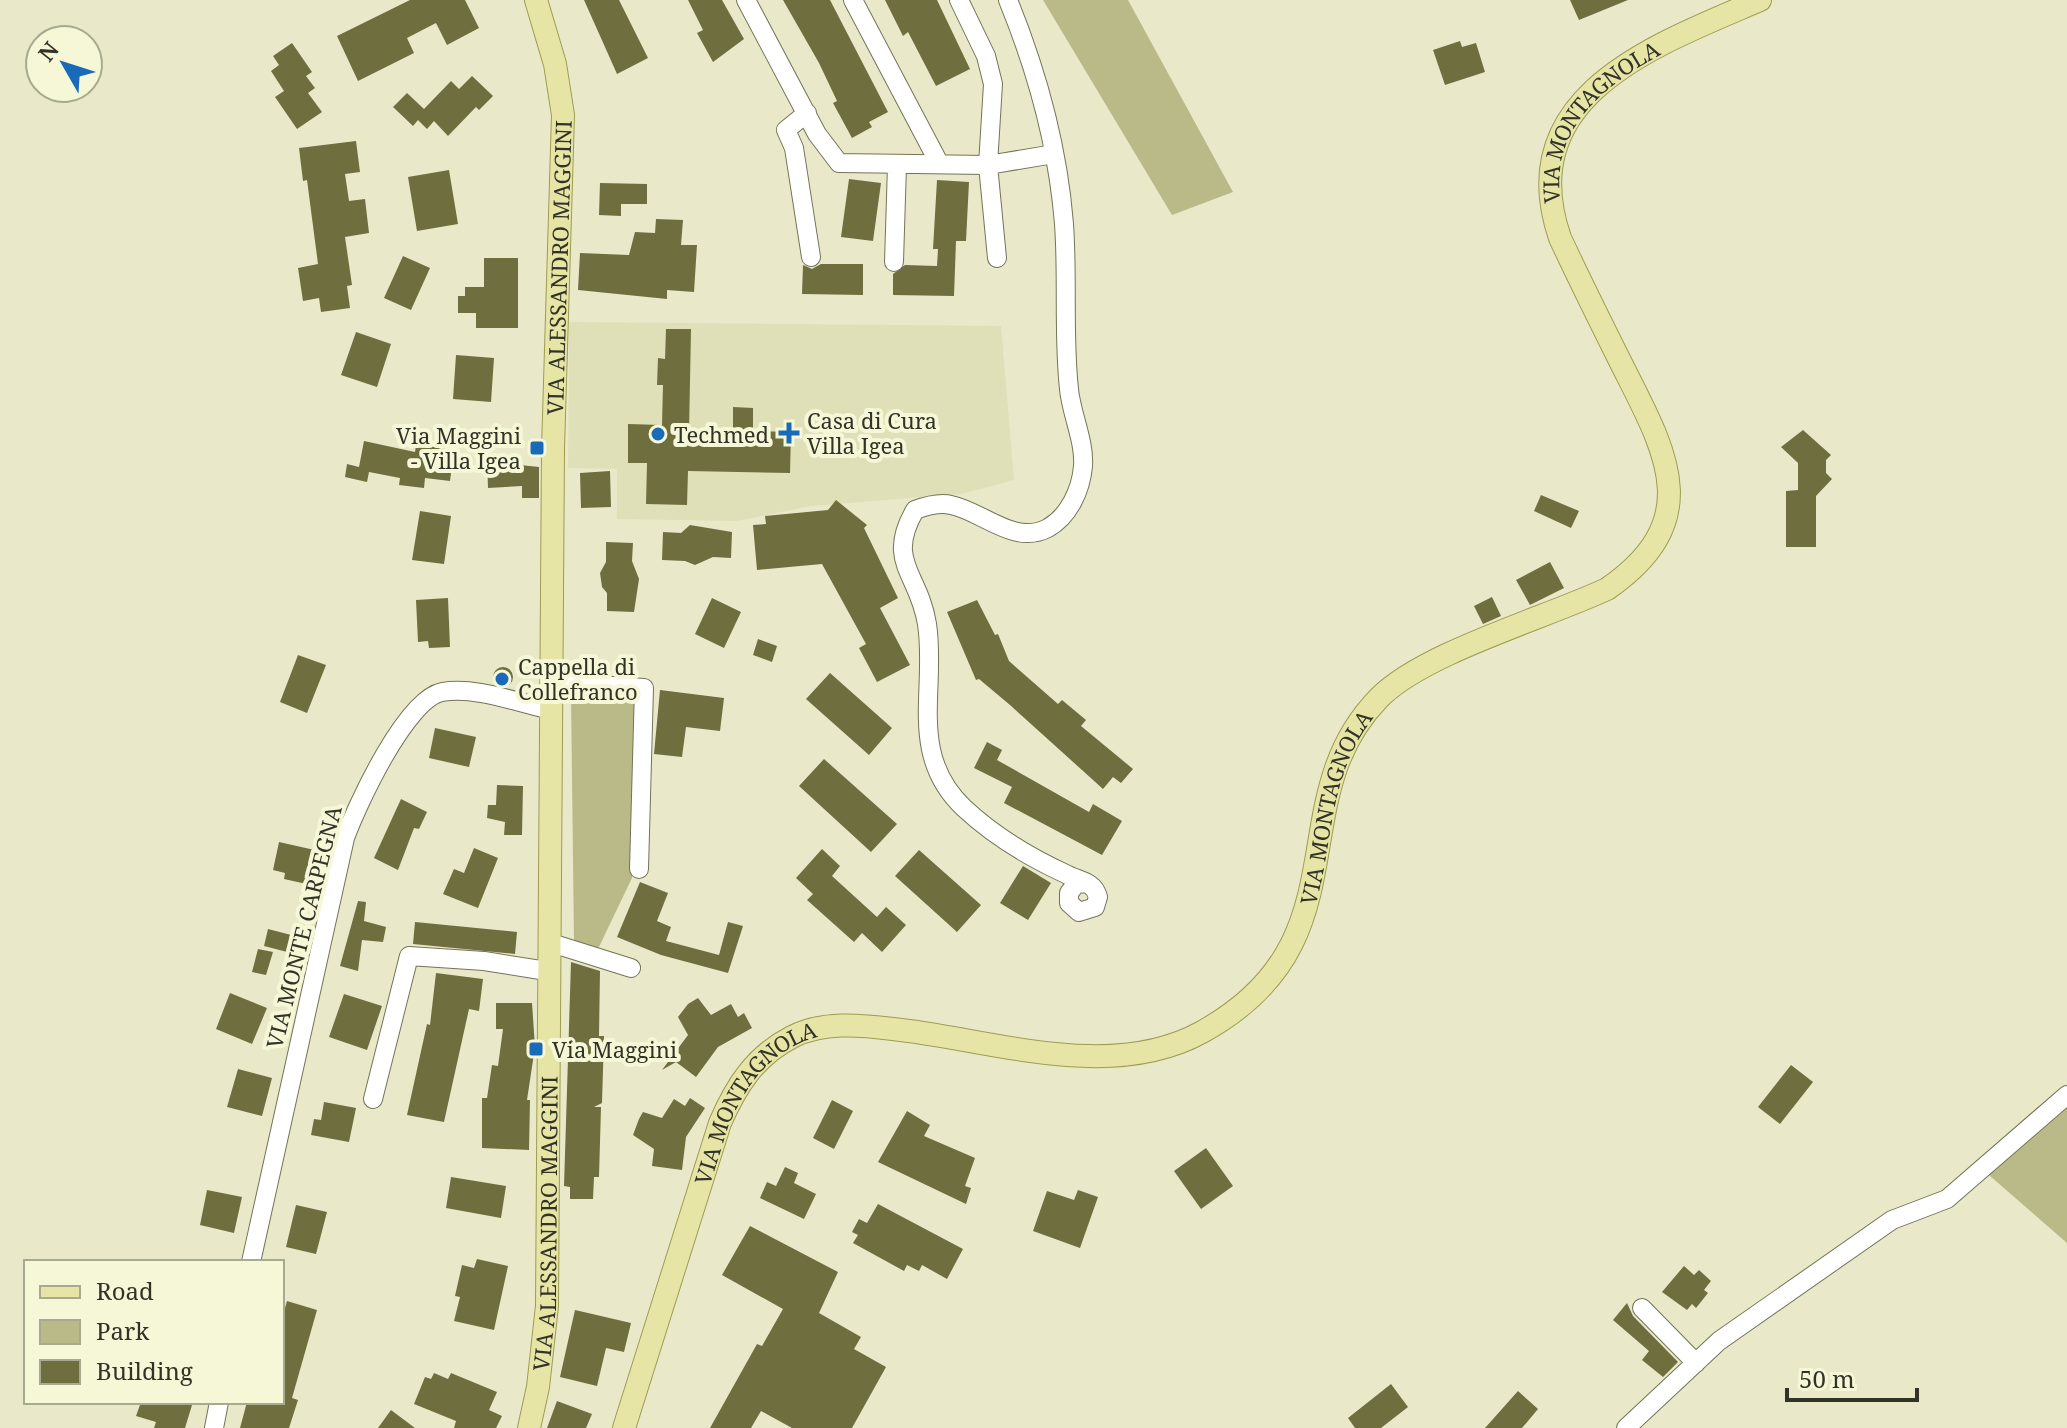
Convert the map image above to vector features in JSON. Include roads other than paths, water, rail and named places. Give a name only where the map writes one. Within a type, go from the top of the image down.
[{"type":"main road","name":"VIA ALESSANDRO MAGGINI","points":[[529,1428],[540,1373],[547,1306],[547,971],[563,115],[555,64],[536,0]]},
{"type":"main road","name":"VIA MONTAGNOLA","points":[[624,1428],[720,1123],[735,1089],[753,1065],[794,1035],[817,1029],[861,1025],[1107,1056],[1150,1050],[1202,1032],[1256,994],[1293,947],[1312,894],[1333,776],[1355,730],[1380,697],[1406,676],[1429,665],[1607,589],[1625,576],[1653,547],[1667,512],[1667,461],[1560,238],[1551,211],[1552,158],[1577,108],[1595,87],[1625,63],[1670,39],[1760,0]]},
{"type":"street","points":[[746,0],[817,134],[839,163],[988,165],[1054,154]]},
{"type":"street","points":[[853,0],[939,163]]},
{"type":"street","points":[[959,0],[986,56],[993,84],[988,165],[997,258]]},
{"type":"street","points":[[1008,0],[1029,51],[1054,154],[1064,224],[1069,390],[1083,465],[1074,501],[1048,528],[1029,533],[1008,530],[950,504],[931,505],[915,510],[901,540],[902,557],[927,623],[925,705],[930,743],[942,779],[958,802],[1007,843],[1087,883],[1097,892],[1095,907],[1089,912],[1079,912],[1072,907],[1068,898],[1067,875]]},
{"type":"street","points":[[807,113],[786,130],[794,148],[811,257]]},
{"type":"street","points":[[794,148],[817,134]]},
{"type":"street","points":[[894,262],[897,165]]},
{"type":"street","points":[[551,682],[644,688],[639,869]]},
{"type":"street","name":"VIA MONTE CARPEGNA","points":[[251,1260],[345,838],[371,778],[425,701],[440,692],[471,692],[551,710]]},
{"type":"street","points":[[1068,898],[1076,884],[1087,883]]},
{"type":"street","points":[[548,942],[631,968]]},
{"type":"street","points":[[373,1099],[409,956],[484,961],[547,971]]},
{"type":"street","points":[[1626,1428],[1719,1341],[1892,1220],[1947,1199],[2067,1095]]},
{"type":"street","points":[[1642,1308],[1696,1363]]},
{"type":"street","points":[[214,1428],[219,1404]]},
{"type":"place","name":"Casa di Cura Villa Igea","points":[[789,433]]},
{"type":"place","name":"Techmed","points":[[658,434]]},
{"type":"place","name":"Via Maggini - Villa Igea","points":[[537,448]]},
{"type":"place","name":"Cappella di Collefranco","points":[[502,679]]},
{"type":"place","name":"Via Maggini","points":[[536,1049]]}]
